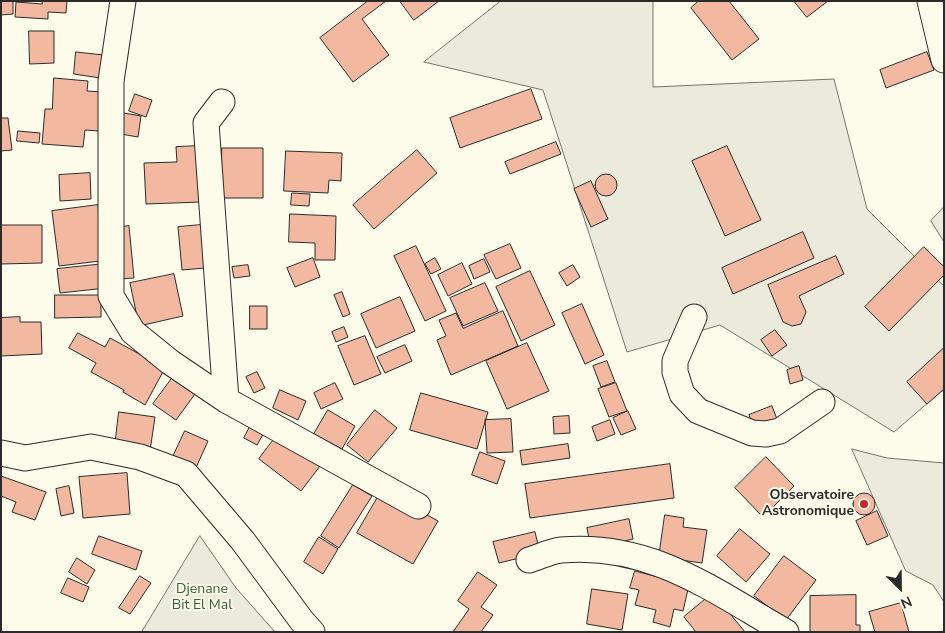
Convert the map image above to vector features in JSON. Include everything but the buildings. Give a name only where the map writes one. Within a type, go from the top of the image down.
[{"type":"street","points":[[123,1],[111,81],[111,296],[133,332],[170,362],[226,400],[418,506]]},
{"type":"street","points":[[930,1],[944,60]]},
{"type":"street","points":[[222,102],[206,123],[226,400]]},
{"type":"street","points":[[694,317],[675,360],[675,372],[682,394],[698,411],[752,433],[766,434],[780,430],[822,402]]},
{"type":"street","points":[[1,453],[25,458],[91,448],[140,457],[186,474],[243,541],[312,632]]},
{"type":"street","points":[[528,560],[560,550],[609,550],[648,558],[694,577],[786,632]]},
{"type":"green space","points":[[501,1],[653,1],[653,87],[834,79],[867,209],[944,286],[944,389],[894,432],[720,325],[627,352],[543,90],[424,62]]},
{"type":"green space","points":[[944,207],[944,242],[931,221]]},
{"type":"green space","points":[[852,449],[887,458],[944,463],[944,602],[933,585],[906,571]]},
{"type":"green space","name":"Djenane Bit El Mal","points":[[200,536],[236,588],[275,632],[142,632]]},
{"type":"place","name":"Observatoire Astronomique","points":[[864,504]]}]
